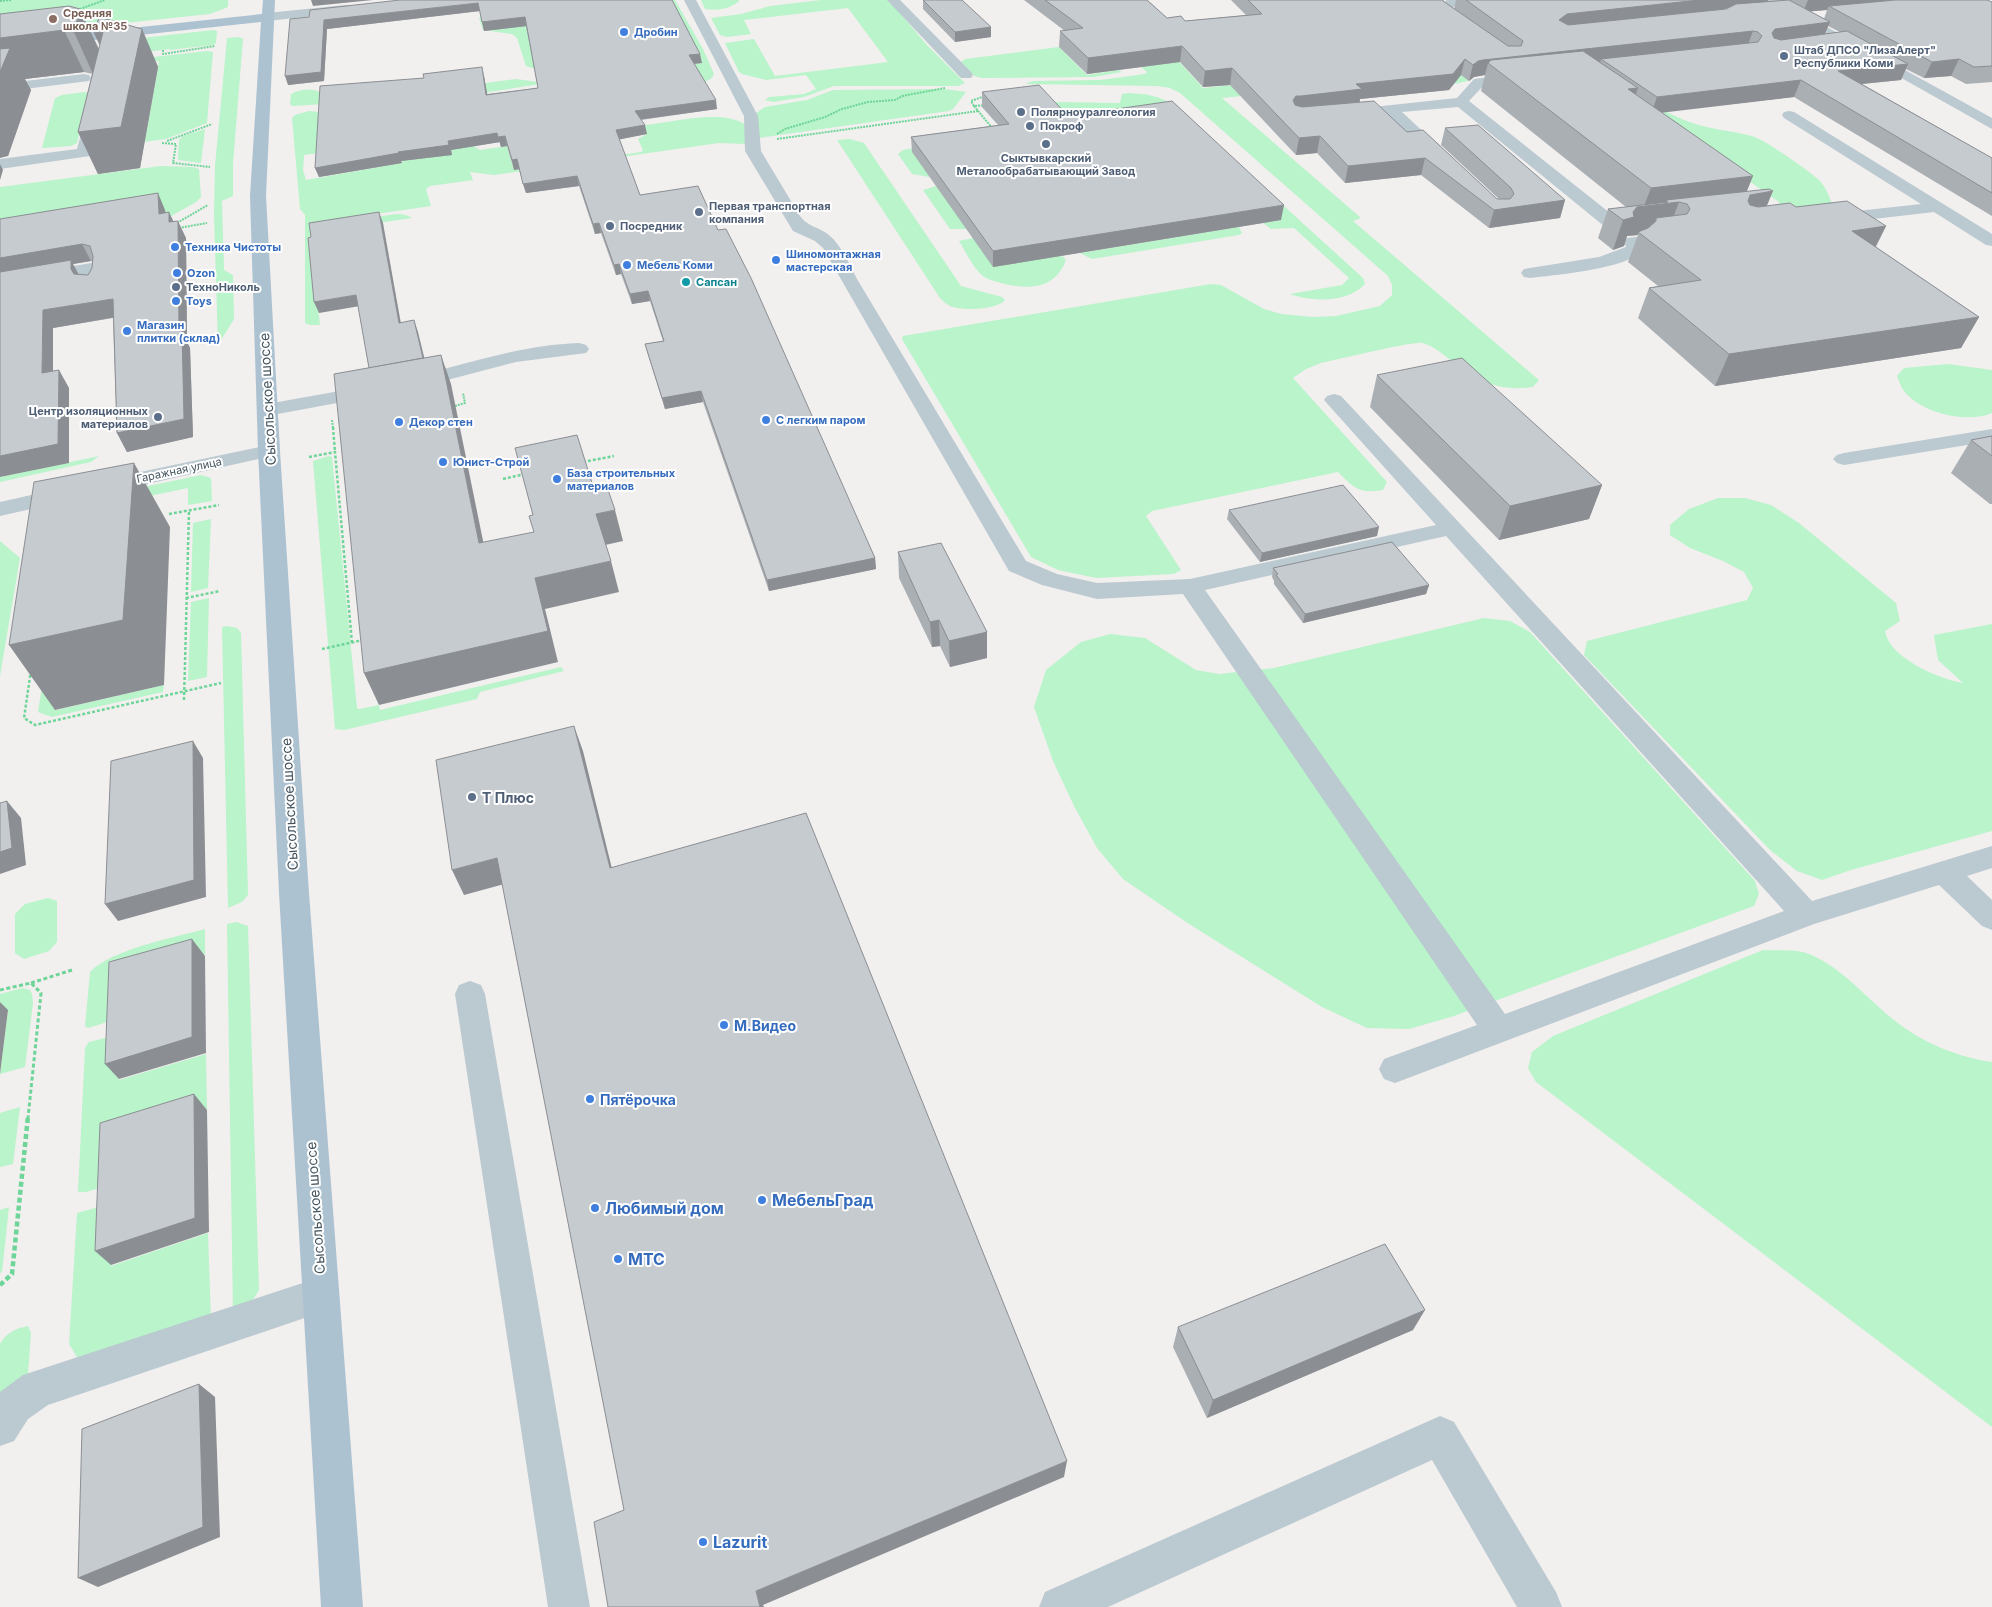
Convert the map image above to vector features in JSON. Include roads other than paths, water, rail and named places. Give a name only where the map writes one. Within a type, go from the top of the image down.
[{"type":"main road","points":[[0,46],[111,40],[268,8]]},
{"type":"main road","name":"Сысольское шоссе","points":[[268,8],[258,196],[267,410],[294,893],[342,1607]]},
{"type":"street","points":[[690,0],[751,116],[754,142],[753,151],[799,227],[821,237],[830,245],[848,279],[1017,566],[1050,580],[1097,590],[1190,586],[1451,528]]},
{"type":"street","points":[[1457,0],[1445,6],[1446,12],[1481,37]]},
{"type":"street","points":[[1770,0],[1992,124]]},
{"type":"street","points":[[896,3],[918,3]]},
{"type":"street","points":[[896,3],[966,75]]},
{"type":"street","points":[[268,8],[360,7]]},
{"type":"street","points":[[1761,11],[1786,9]]},
{"type":"street","points":[[1801,18],[1821,16]]},
{"type":"street","points":[[1824,44],[1843,41]]},
{"type":"street","points":[[1326,116],[1461,102],[1479,82],[1538,75]]},
{"type":"street","points":[[0,88],[84,78]]},
{"type":"street","points":[[0,164],[84,153],[97,98]]},
{"type":"street","points":[[1461,102],[1616,227],[1655,222]]},
{"type":"street","points":[[1960,106],[1984,103]]},
{"type":"street","points":[[1390,109],[1455,170]]},
{"type":"street","points":[[1789,115],[1992,241]]},
{"type":"street","points":[[1809,222],[1936,206]]},
{"type":"street","points":[[1530,273],[1608,260],[1627,255],[1635,249],[1633,242],[1672,238]]},
{"type":"street","points":[[0,284],[91,268],[91,287]]},
{"type":"street","points":[[267,410],[446,377],[492,362],[561,349],[579,349]]},
{"type":"street","points":[[1334,400],[1806,915]]},
{"type":"street","points":[[1844,459],[1992,435]]},
{"type":"street","name":"Гаражная улица","points":[[0,509],[269,451]]},
{"type":"street","points":[[1190,586],[1498,1030]]},
{"type":"street","points":[[1395,1069],[1806,915],[1992,857]]},
{"type":"street","points":[[1944,872],[1992,918]]},
{"type":"street","points":[[470,994],[568,1607]]},
{"type":"street","points":[[0,1426],[14,1405],[38,1389],[321,1295]]},
{"type":"street","points":[[1060,1607],[1440,1436],[1541,1607]]},
{"type":"place","name":"Средняя школа №35","points":[[53,19]]},
{"type":"place","name":"Дробин","points":[[624,32]]},
{"type":"place","name":"Штаб ДПСО \"ЛизаАлерт\" Республики Коми","points":[[1784,56]]},
{"type":"place","name":"Полярноуралгеология","points":[[1021,112]]},
{"type":"place","name":"Покроф","points":[[1030,126]]},
{"type":"place","name":"Сыктывкарский Металообрабатывающий Завод","points":[[1046,144]]},
{"type":"place","name":"Первая транспортная компания","points":[[699,212]]},
{"type":"place","name":"Посредник","points":[[610,226]]},
{"type":"place","name":"Техника Чистоты","points":[[175,247]]},
{"type":"place","name":"Шиномонтажная мастерская","points":[[776,260]]},
{"type":"place","name":"Мебель Коми","points":[[627,265]]},
{"type":"place","name":"Ozon","points":[[177,273]]},
{"type":"place","name":"Сапсан","points":[[686,282]]},
{"type":"place","name":"ТехноНиколь","points":[[176,287]]},
{"type":"place","name":"Toys","points":[[176,301]]},
{"type":"place","name":"Магазин плитки (склад)","points":[[127,331]]},
{"type":"place","name":"Центр изоляционных материалов","points":[[158,417]]},
{"type":"place","name":"С легким паром","points":[[766,420]]},
{"type":"place","name":"Декор стен","points":[[399,422]]},
{"type":"place","name":"Юнист-Строй","points":[[443,462]]},
{"type":"place","name":"База строительных материалов","points":[[557,479]]},
{"type":"place","name":"Т Плюс","points":[[472,797]]},
{"type":"place","name":"М.Видео","points":[[724,1025]]},
{"type":"place","name":"Пятёрочка","points":[[590,1099]]},
{"type":"place","name":"МебельГрад","points":[[762,1200]]},
{"type":"place","name":"Любимый дом","points":[[595,1208]]},
{"type":"place","name":"МТС","points":[[618,1259]]},
{"type":"place","name":"Lazurit","points":[[703,1542]]}]
